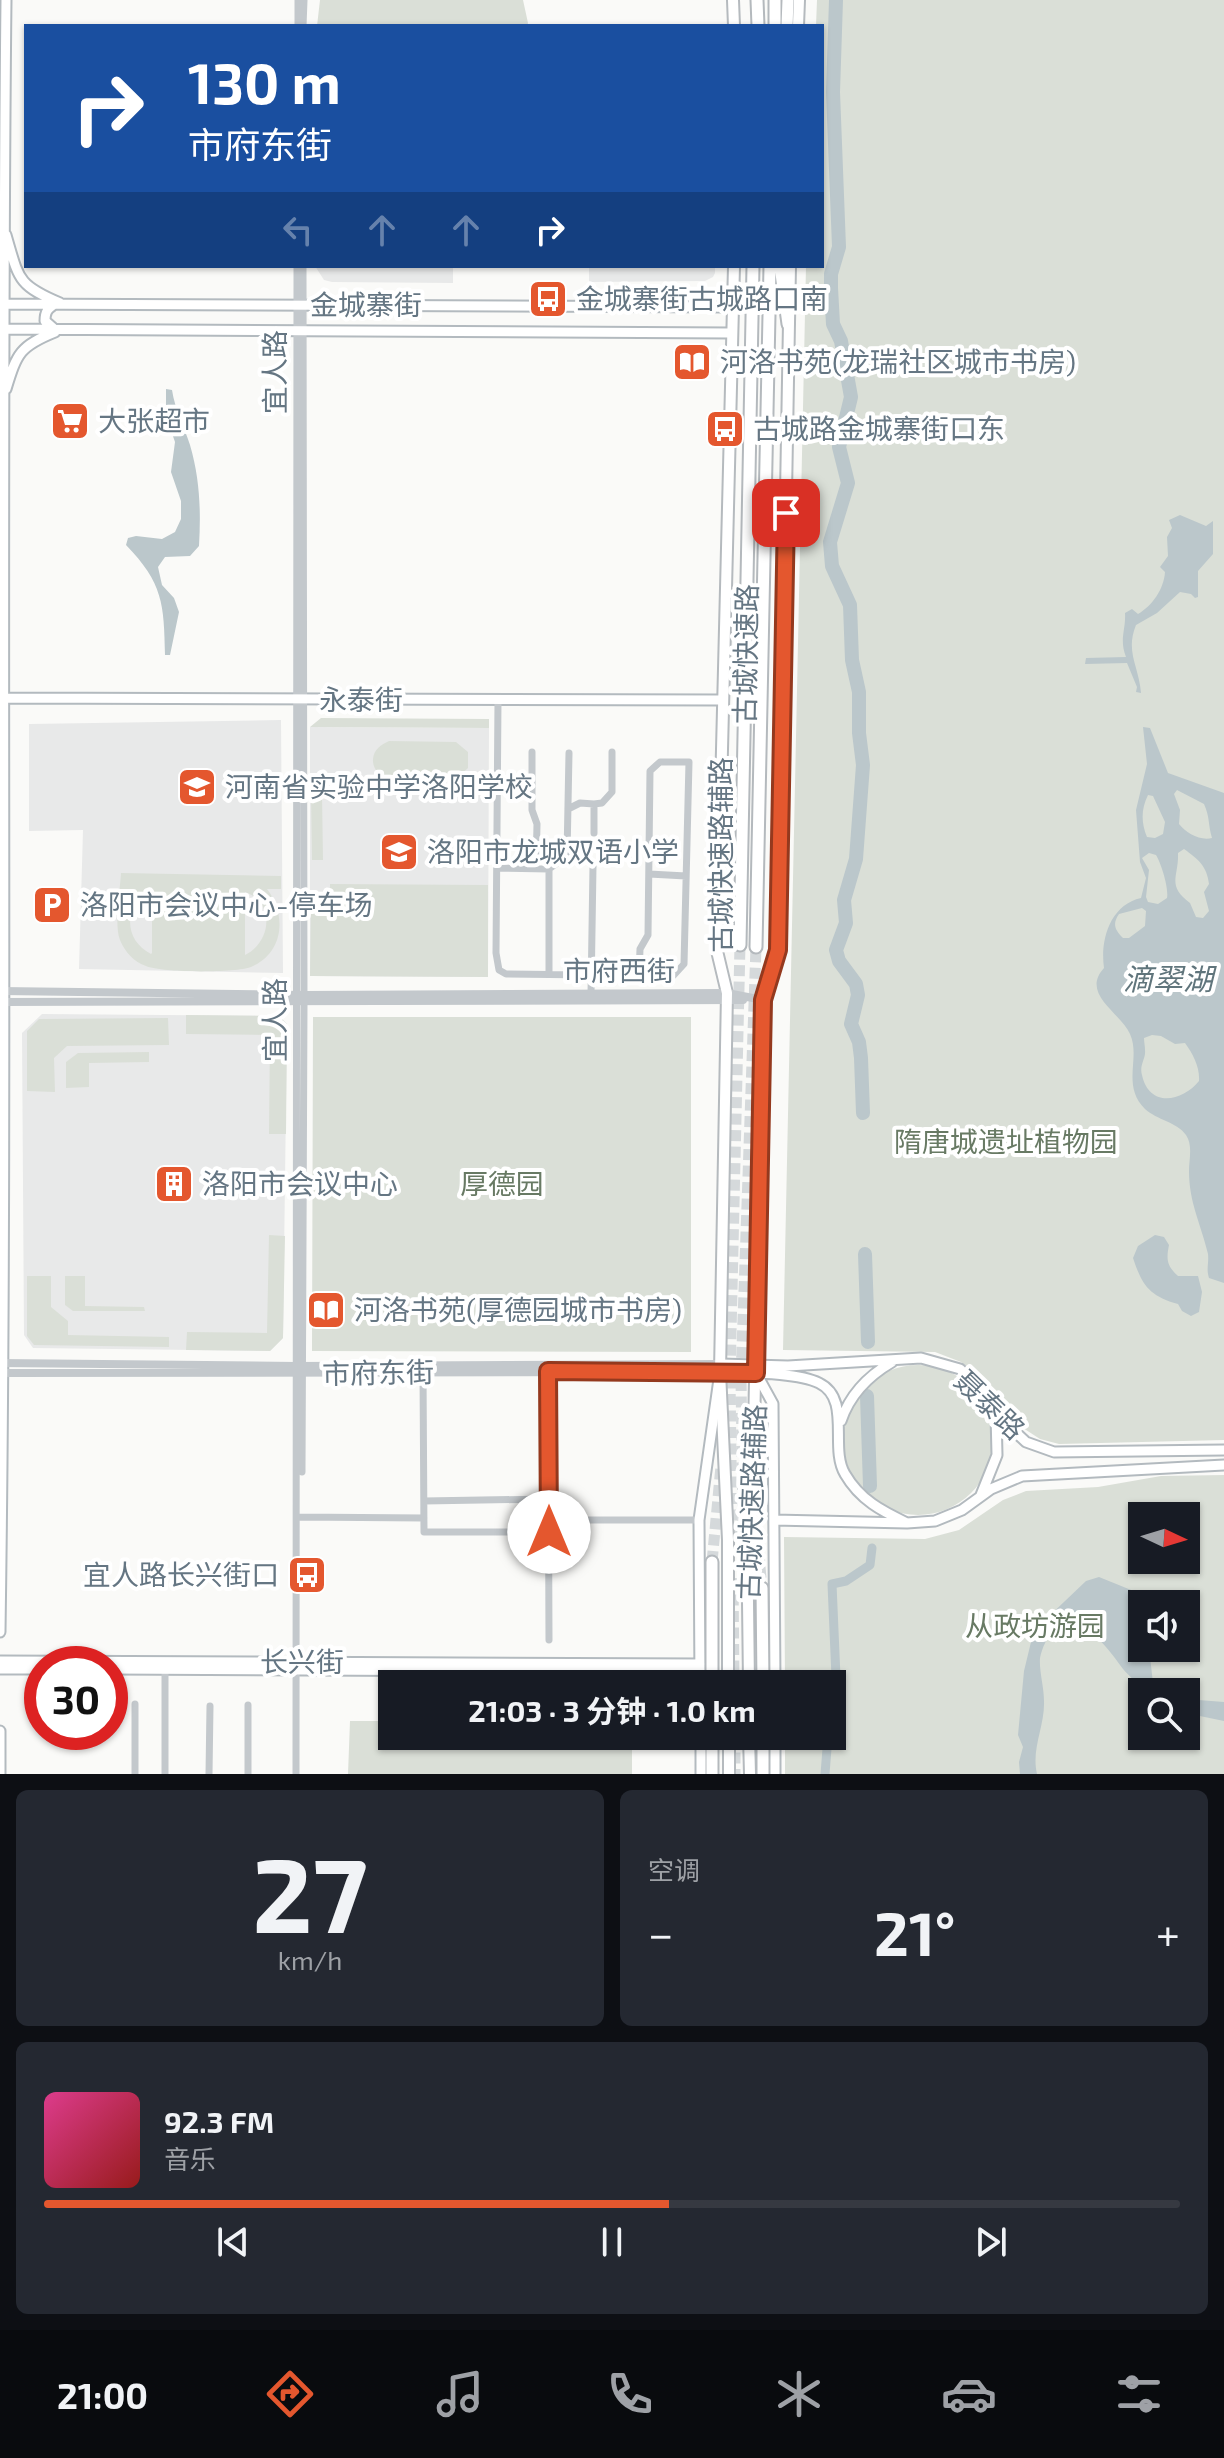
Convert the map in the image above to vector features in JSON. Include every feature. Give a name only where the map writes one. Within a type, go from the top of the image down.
[{"type":"highway","points":[[757,0],[758,24]]},
{"type":"highway","points":[[775,0],[775,24]]},
{"type":"highway","points":[[787,24],[788,0]]},
{"type":"highway","name":"古城快速路","points":[[740,945],[753,268]]},
{"type":"highway","name":"古城快速路","points":[[756,947],[770,268]]},
{"type":"highway","points":[[780,268],[788,324]]},
{"type":"highway","points":[[712,1562],[712,1670]]},
{"type":"highway","points":[[762,1588],[763,1670]]},
{"type":"highway","points":[[712,1750],[712,1774]]},
{"type":"highway","points":[[763,1750],[763,1774]]},
{"type":"main road","points":[[0,1632],[1,268],[6,0]]},
{"type":"main road","points":[[733,0],[734,24]]},
{"type":"main road","points":[[798,24],[799,0]]},
{"type":"main road","points":[[3,224],[23,283],[59,304]]},
{"type":"main road","name":"古城快速路辅路","points":[[728,1670],[728,1540],[720,1368],[726,996],[717,951],[734,268]]},
{"type":"main road","name":"古城快速路辅路","points":[[749,1670],[747,1520],[756,1369],[763,1000],[778,950],[790,268]]},
{"type":"main road","name":"金城寨街","points":[[1,304],[732,307]]},
{"type":"main road","points":[[58,329],[45,321],[45,315],[47,310],[59,304]]},
{"type":"main road","name":"金城寨街","points":[[1,329],[731,333]]},
{"type":"main road","points":[[2,403],[21,349],[58,329]]},
{"type":"main road","name":"永泰街","points":[[1,701],[723,702]]},
{"type":"main road","name":"聂泰路","points":[[756,1369],[921,1358],[960,1369],[986,1394],[996,1414],[1026,1442],[1054,1452],[1224,1450]]},
{"type":"main road","points":[[837,1431],[845,1407],[860,1387],[874,1372],[895,1360]]},
{"type":"main road","points":[[700,1668],[699,1520],[720,1368]]},
{"type":"main road","name":"市府东街","points":[[720,1368],[756,1369]]},
{"type":"main road","points":[[756,1369],[820,1383],[830,1392],[838,1408],[838,1455],[843,1472],[875,1508],[907,1523]]},
{"type":"main road","points":[[756,1369],[773,1404],[775,1670]]},
{"type":"main road","points":[[979,1498],[997,1455],[996,1414]]},
{"type":"main road","name":"聂泰路","points":[[774,1520],[935,1521],[962,1510],[991,1489],[1022,1476],[1224,1465]]},
{"type":"main road","name":"长兴街","points":[[0,1661],[700,1668]]},
{"type":"main road","name":"长兴街","points":[[128,1669],[299,1666]]},
{"type":"main road","points":[[0,1669],[24,1669]]},
{"type":"main road","points":[[0,1731],[0,1774]]},
{"type":"main road","points":[[701,1750],[701,1774]]},
{"type":"main road","points":[[729,1750],[729,1774]]},
{"type":"main road","points":[[749,1750],[750,1774]]},
{"type":"main road","points":[[775,1750],[775,1774]]},
{"type":"street","points":[[301,0],[301,24]]},
{"type":"street","name":"宜人路","points":[[299,1774],[300,268]]},
{"type":"street","points":[[498,702],[496,953],[499,970],[506,974],[673,976],[684,964],[689,762],[660,762],[650,771],[648,935],[640,949],[639,975]]},
{"type":"street","points":[[532,752],[532,810],[537,824],[536,868]]},
{"type":"street","points":[[568,809],[580,803],[602,803],[612,792],[612,752]]},
{"type":"street","points":[[497,868],[549,869],[567,856],[569,753]]},
{"type":"street","points":[[594,804],[594,833]]},
{"type":"street","points":[[591,994],[593,866]]},
{"type":"street","points":[[549,869],[549,974]]},
{"type":"street","points":[[649,874],[686,876]]},
{"type":"street","name":"市府西街","points":[[301,999],[591,994],[726,996],[763,1000]]},
{"type":"street","name":"市府西街","points":[[1,997],[301,999],[726,996]]},
{"type":"street","name":"市府东街","points":[[2,1368],[423,1372],[720,1368]]},
{"type":"street","name":"市府东街","points":[[299,1370],[720,1368]]},
{"type":"street","points":[[548,1371],[549,1640]]},
{"type":"street","points":[[423,1372],[424,1532],[549,1532]]},
{"type":"street","points":[[424,1501],[549,1499]]},
{"type":"street","points":[[300,1517],[424,1518]]},
{"type":"street","points":[[549,1520],[699,1520]]},
{"type":"street","points":[[165,1668],[165,1774]]},
{"type":"street","points":[[135,1704],[135,1774]]},
{"type":"street","points":[[248,1705],[248,1774]]},
{"type":"street","points":[[209,1774],[210,1706]]},
{"type":"shaded area","points":[[316,268],[453,268],[453,283],[324,280]]},
{"type":"shaded area","points":[[589,268],[715,268],[713,277],[705,281],[589,282]]},
{"type":"shaded area","name":"河南省实验中学洛阳学校","points":[[281,720],[283,973],[79,969],[83,830],[29,831],[29,724]]},
{"type":"shaded area","name":"洛阳市龙城双语小学","points":[[310,727],[489,728],[488,977],[310,976]]},
{"type":"shaded area","points":[[42,1014],[279,1016],[287,1024],[283,1338],[270,1351],[33,1348],[24,1335],[22,1033]]},
{"type":"green space","points":[[320,0],[523,0],[528,23],[528,24],[317,24]]},
{"type":"green space","name":"隋唐城遗址植物园","points":[[817,0],[1224,0],[1224,1440],[1059,1444],[1040,1439],[1023,1428],[979,1375],[961,1362],[935,1352],[783,1350],[806,268],[824,268],[824,24],[816,24]]},
{"type":"green space","points":[[321,718],[489,719],[489,728],[310,727]]},
{"type":"green space","points":[[389,741],[456,742],[468,752],[468,768],[456,779],[393,779],[375,769],[373,759],[376,750]]},
{"type":"green space","points":[[311,794],[322,794],[323,860],[312,860]]},
{"type":"green space","points":[[121,873],[281,876],[281,889],[267,889],[278,910],[276,943],[262,961],[243,969],[182,971],[146,966],[130,956],[118,934]],"holes":[[[152,890],[152,953],[151,954],[135,940],[130,922],[136,904]],[[245,892],[261,904],[266,922],[261,941],[245,955]]]},
{"type":"green space","points":[[330,884],[488,885],[488,977],[310,976],[311,900],[330,900]]},
{"type":"green space","points":[[186,1015],[279,1016],[287,1024],[286,1134],[269,1134],[270,1035],[186,1034]]},
{"type":"green space","name":"厚德园","points":[[313,1017],[691,1017],[691,1352],[312,1351]]},
{"type":"green space","points":[[168,1018],[169,1045],[67,1046],[54,1058],[55,1092],[27,1091],[27,1031],[39,1019]]},
{"type":"green space","points":[[149,1052],[149,1062],[89,1063],[89,1087],[66,1088],[66,1062],[78,1053]]},
{"type":"green space","points":[[269,1235],[285,1236],[283,1338],[270,1351],[186,1350],[187,1332],[267,1333]]},
{"type":"green space","points":[[27,1276],[51,1276],[51,1307],[68,1321],[68,1335],[169,1337],[169,1347],[34,1345],[27,1336]]},
{"type":"green space","points":[[65,1276],[85,1276],[85,1306],[144,1307],[145,1311],[73,1311],[65,1305]]},
{"type":"green space","points":[[918,1365],[947,1371],[971,1387],[987,1411],[993,1440],[987,1469],[971,1493],[947,1509],[918,1515],[889,1509],[865,1493],[849,1469],[843,1440],[849,1411],[865,1387],[889,1371]]},
{"type":"green space","name":"从政坊游园","points":[[1224,1475],[1224,1774],[785,1774],[785,1750],[846,1750],[846,1670],[785,1670],[784,1537],[925,1539],[959,1530],[1003,1500],[1026,1491],[1098,1487],[1161,1476]]},
{"type":"green space","points":[[350,1721],[378,1721],[378,1750],[632,1750],[632,1774],[348,1774]]},
{"type":"water","points":[[166,389],[172,390],[190,445],[200,508],[199,546],[190,556],[165,557],[158,567],[162,585],[174,598],[179,612],[170,655],[165,655],[159,595],[148,571],[126,545],[128,538],[136,536],[162,539],[175,532],[181,519],[181,501],[171,472],[175,442],[166,416]]},
{"type":"water","points":[[1180,515],[1206,526],[1213,521],[1213,554],[1198,571],[1198,597],[1180,592],[1157,613],[1136,625],[1132,651],[1141,693],[1136,692],[1137,687],[1127,663],[1085,664],[1086,658],[1126,657],[1123,640],[1125,613],[1132,609],[1138,614],[1143,611],[1160,591],[1165,572],[1160,567],[1168,556],[1167,537],[1172,528],[1169,520]]},
{"type":"water","name":"滴翠湖","points":[[1143,727],[1150,728],[1168,773],[1224,793],[1224,1283],[1208,1275],[1208,1254],[1191,1193],[1188,1139],[1172,1124],[1150,1113],[1138,1100],[1134,1091],[1134,1052],[1130,1034],[1099,995],[1097,986],[1104,968],[1104,946],[1109,925],[1122,908],[1141,898],[1146,878],[1140,862],[1136,810],[1147,764]],"holes":[[[1177,790],[1204,804],[1212,838],[1194,836],[1179,824],[1180,810],[1174,794]],[[1148,795],[1153,796],[1165,822],[1163,834],[1155,838],[1147,837],[1144,806]],[[1184,849],[1198,860],[1206,872],[1209,884],[1204,892],[1209,911],[1203,918],[1196,917],[1190,903],[1176,886],[1178,853]],[[1149,853],[1156,855],[1167,888],[1167,898],[1158,904],[1148,902],[1146,897],[1149,870],[1142,858]],[[1142,908],[1146,911],[1145,926],[1129,938],[1123,938],[1116,930],[1119,914]],[[1152,1035],[1175,1044],[1185,1043],[1195,1061],[1199,1081],[1184,1094],[1175,1097],[1159,1097],[1151,1093],[1141,1071],[1144,1038]]]},
{"type":"water","points":[[1155,1235],[1164,1237],[1169,1245],[1168,1262],[1178,1276],[1198,1276],[1202,1292],[1199,1312],[1191,1316],[1182,1311],[1178,1304],[1153,1293],[1140,1275],[1133,1258],[1138,1246]]},
{"type":"water","points":[[1099,1577],[1131,1590],[1128,1590],[1128,1662],[1151,1662],[1152,1678],[1132,1678],[1108,1649],[1081,1626],[1063,1624],[1054,1630],[1040,1658],[1044,1701],[1036,1756],[1037,1774],[1020,1774],[1023,1747],[1018,1735],[1024,1671],[1031,1642],[1044,1621],[1086,1581]]},
{"type":"water","points":[[1200,1700],[1224,1702],[1224,1721],[1200,1716]]},
{"type":"waterway","points":[[836,0],[833,92],[839,247],[831,274],[831,288],[833,324],[841,341],[851,397],[839,447],[848,483],[830,542],[832,566],[850,605],[852,660],[859,692],[863,765],[856,859],[844,900],[846,923],[836,950],[839,961],[856,984],[858,995],[851,1024],[859,1042],[863,1113]]},
{"type":"waterway","points":[[865,1254],[868,1342]]},
{"type":"waterway","points":[[867,1396],[870,1486]]},
{"type":"waterway","points":[[836,1670],[832,1584],[846,1581],[870,1565],[872,1548]]},
{"type":"waterway","points":[[825,1774],[827,1750]]},
{"type":"tunnel","points":[[732,1537],[730,1377],[740,945]]},
{"type":"tunnel","points":[[743,1523],[741,1377],[756,947]]},
{"type":"tunnel","points":[[712,1562],[721,1466]]},
{"type":"tunnel","points":[[752,1485],[762,1588]]},
{"type":"tunnel","points":[[733,1578],[734,1670]]},
{"type":"tunnel","points":[[735,1750],[735,1774]]},
{"type":"place","name":"金城寨街古城路口南","points":[[548,299]]},
{"type":"place","name":"河洛书苑(龙瑞社区城市书房)","points":[[692,362]]},
{"type":"place","name":"大张超市","points":[[70,421]]},
{"type":"place","name":"古城路金城寨街口东","points":[[725,429]]},
{"type":"place","name":"河南省实验中学洛阳学校","points":[[197,787]]},
{"type":"place","name":"洛阳市龙城双语小学","points":[[399,852]]},
{"type":"place","name":"洛阳市会议中心-停车场","points":[[52,905]]},
{"type":"place","name":"洛阳市会议中心","points":[[174,1184]]},
{"type":"place","name":"河洛书苑(厚德园城市书房)","points":[[326,1310]]},
{"type":"place","name":"宜人路长兴街口","points":[[307,1575]]},
{"type":"route","points":[[549,1532],[548,1371],[756,1373],[763,1000],[778,950],[786,513]]}]
